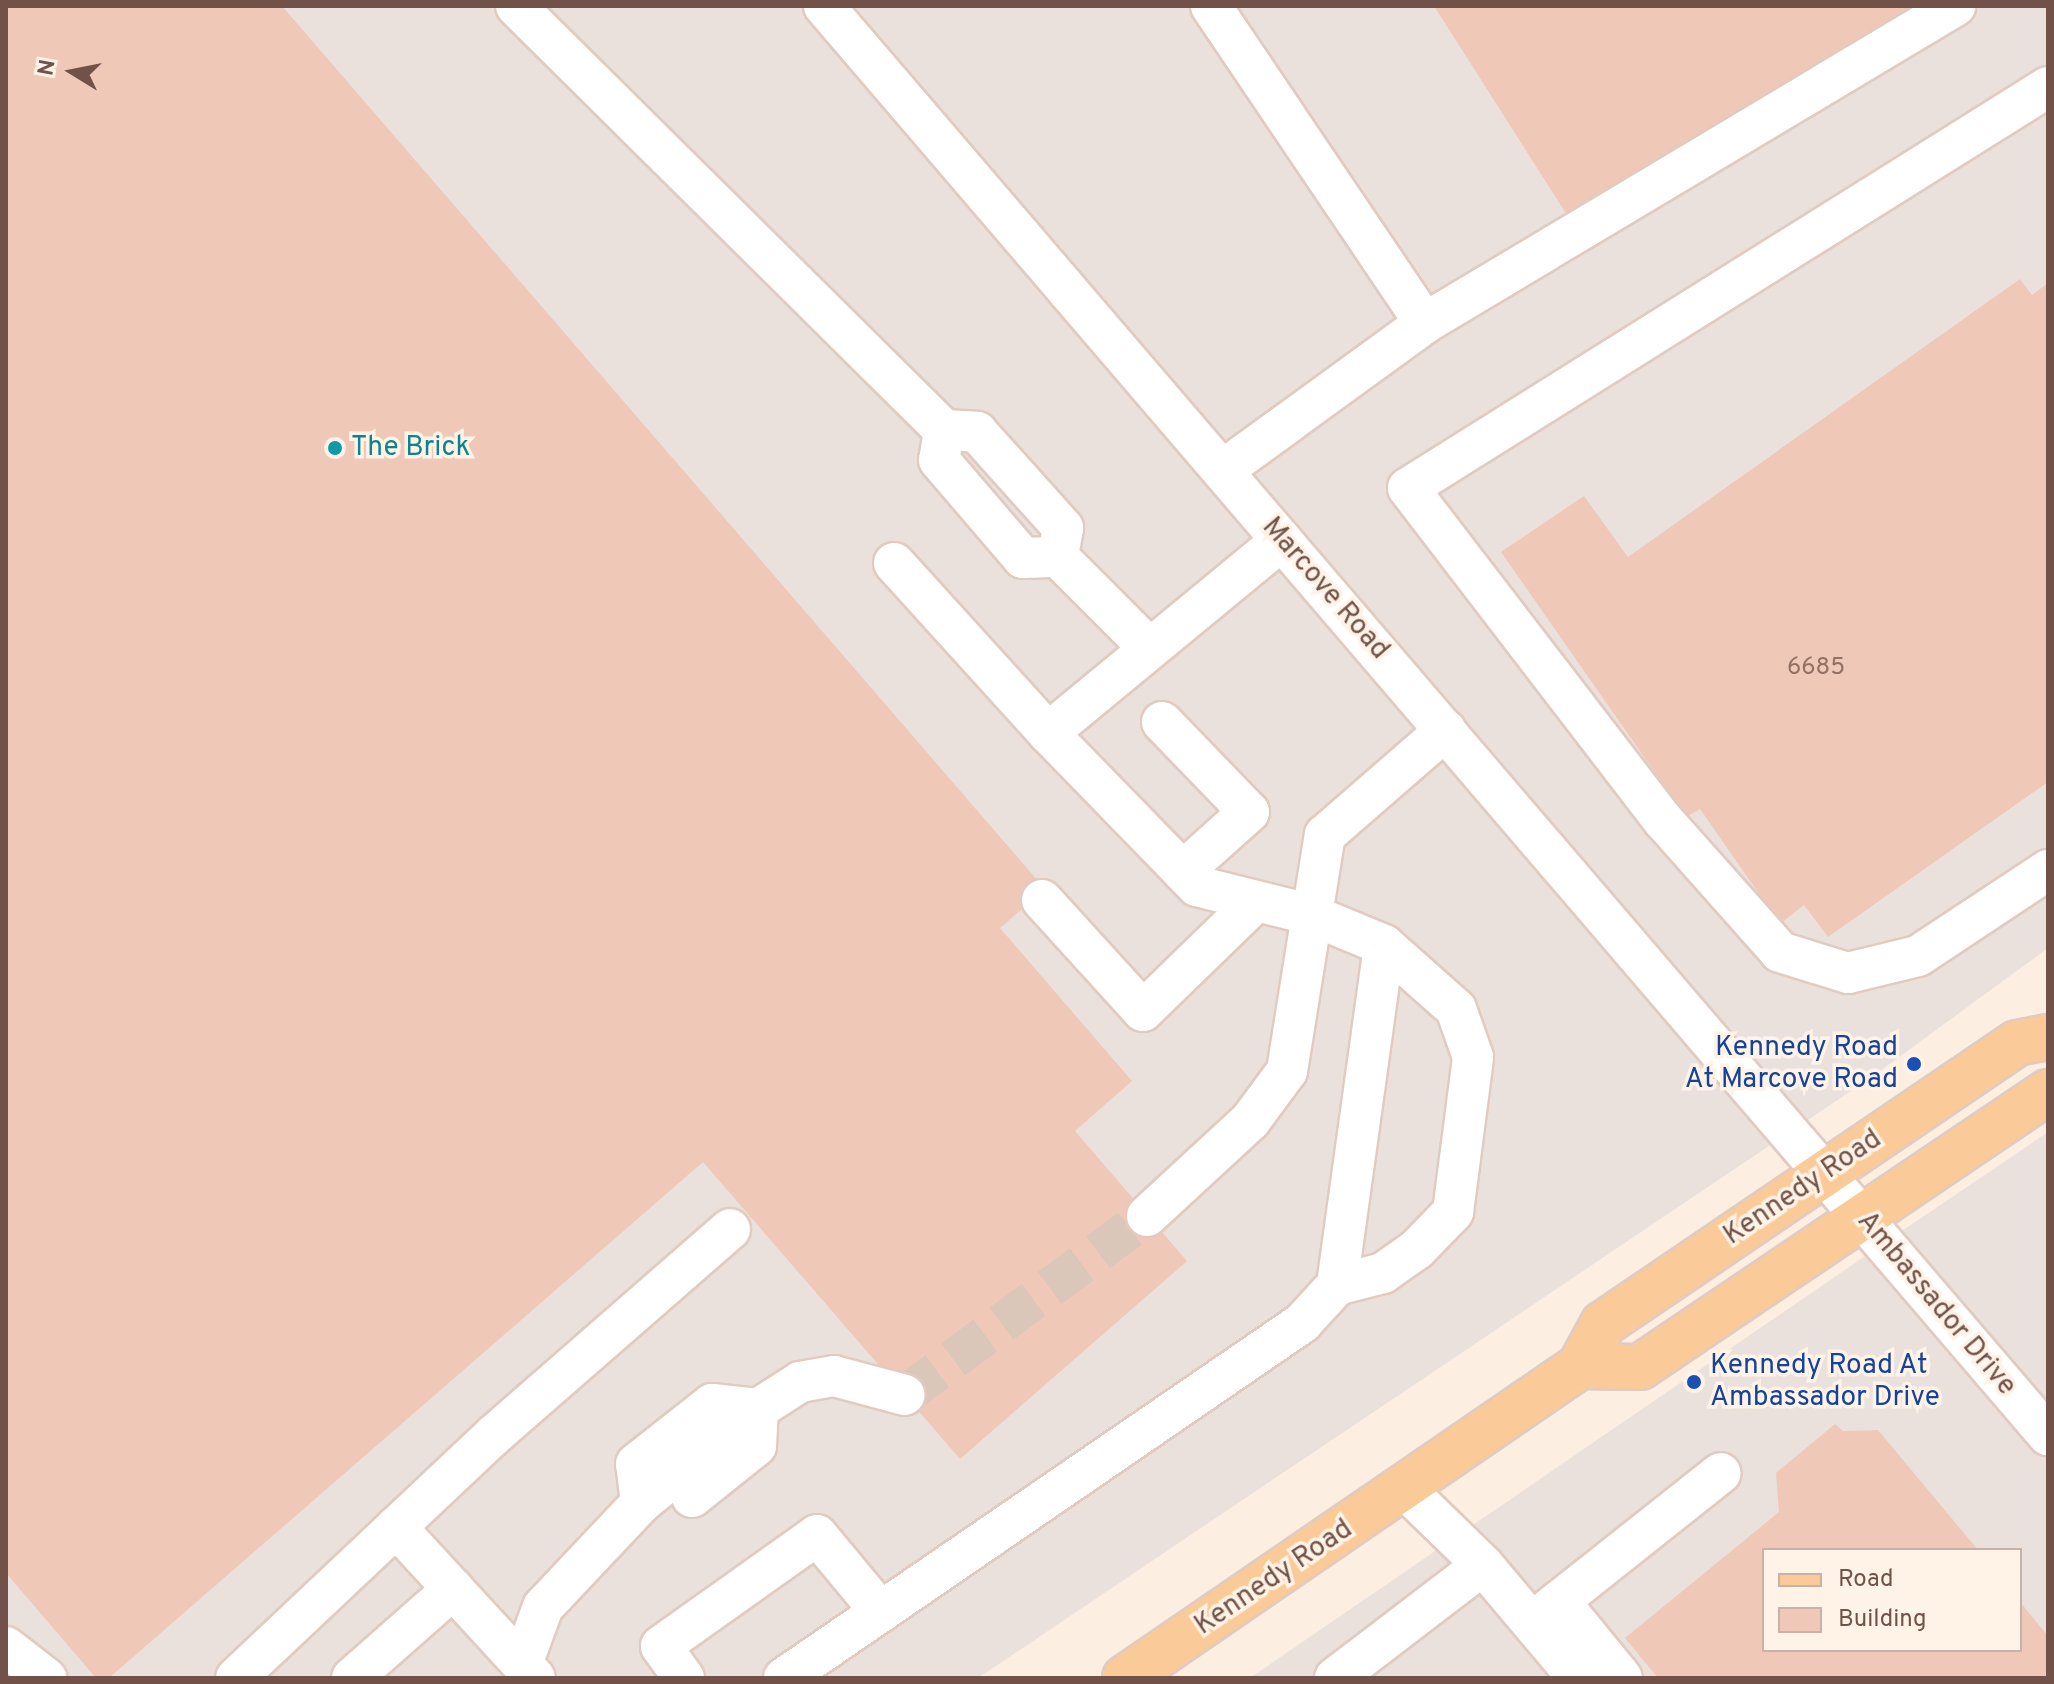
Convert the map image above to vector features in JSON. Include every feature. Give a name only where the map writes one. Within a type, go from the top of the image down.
[{"type":"main road","name":"Kennedy Road","points":[[1125,1678],[1406,1490],[1580,1366],[1603,1324],[2017,1043],[2048,1037]]},
{"type":"main road","name":"Kennedy Road","points":[[1580,1366],[1640,1367],[2048,1092]]},
{"type":"street","points":[[516,6],[944,430],[939,460],[1023,558],[1058,557],[1150,649]]},
{"type":"street","name":"Marcove Road","points":[[824,6],[1825,1173]]},
{"type":"street","points":[[1211,6],[1425,323]]},
{"type":"street","points":[[1223,470],[1425,323],[1955,6]]},
{"type":"street","points":[[2048,87],[1408,488],[1663,820],[1780,952],[1848,973],[1918,956],[2048,870]]},
{"type":"street","points":[[1048,733],[1282,540]]},
{"type":"street","points":[[784,1678],[1302,1323],[1337,1285],[1383,1273],[1453,1212],[1473,1057],[1456,1009],[1384,945],[1309,914],[1253,904],[1197,886],[1048,733],[894,563]]},
{"type":"street","points":[[1162,722],[1249,812],[1183,871]]},
{"type":"street","points":[[1147,1216],[1250,1121],[1287,1071],[1309,914],[1325,835],[1446,730]]},
{"type":"street","points":[[1042,900],[1143,1011],[1253,904]]},
{"type":"street","points":[[1337,1285],[1384,945]]},
{"type":"street","name":"Ambassador Drive","points":[[1825,1173],[2048,1435]]},
{"type":"street","points":[[239,1677],[396,1527],[730,1229]]},
{"type":"street","points":[[641,1503],[636,1464],[712,1404],[758,1409],[800,1382],[834,1376],[905,1395]]},
{"type":"street","points":[[641,1503],[677,1509],[756,1446],[758,1409]]},
{"type":"street","points":[[1547,1611],[1721,1473]]},
{"type":"street","points":[[1406,1490],[1483,1565],[1547,1611],[1622,1678]]},
{"type":"street","points":[[529,1671],[543,1607],[641,1503]]},
{"type":"street","points":[[396,1527],[529,1671]]},
{"type":"street","points":[[684,1678],[661,1646],[817,1535],[881,1612]]},
{"type":"street","points":[[1335,1678],[1483,1565]]},
{"type":"street","points":[[352,1678],[453,1589]]},
{"type":"street","points":[[1547,1611],[1578,1678]]},
{"type":"street","points":[[6,1647],[46,1678]]},
{"type":"shaded area","points":[[6,6],[2048,6],[2048,948],[1876,1074],[978,1678],[6,1678]]},
{"type":"shaded area","points":[[2048,1132],[2048,1678],[1250,1678],[1874,1250]]},
{"type":"building","name":"The Brick","points":[[6,6],[282,6],[1045,889],[1000,928],[1132,1081],[1075,1131],[1187,1261],[960,1459],[703,1162],[109,1678],[96,1678],[6,1573]]},
{"type":"building","points":[[1434,6],[1911,6],[1567,215]]},
{"type":"building","points":[[2020,279],[2032,295],[2048,283],[2048,782],[1828,937],[1804,905],[1780,924],[1700,809],[1686,817],[1501,552],[1584,496],[1628,557]]},
{"type":"building","points":[[1835,1424],[1843,1431],[1878,1430],[1976,1548],[1762,1548],[1762,1652],[2022,1652],[2022,1604],[2048,1636],[2048,1678],[1658,1678],[1625,1638],[1779,1512],[1776,1473]]},
{"type":"tunnel","points":[[905,1395],[1147,1216]]},
{"type":"place","name":"The Brick","points":[[335,448]]},
{"type":"place","name":"Kennedy Road At Marcove Road","points":[[1914,1064]]},
{"type":"place","name":"Kennedy Road At Ambassador Drive","points":[[1694,1382]]}]
